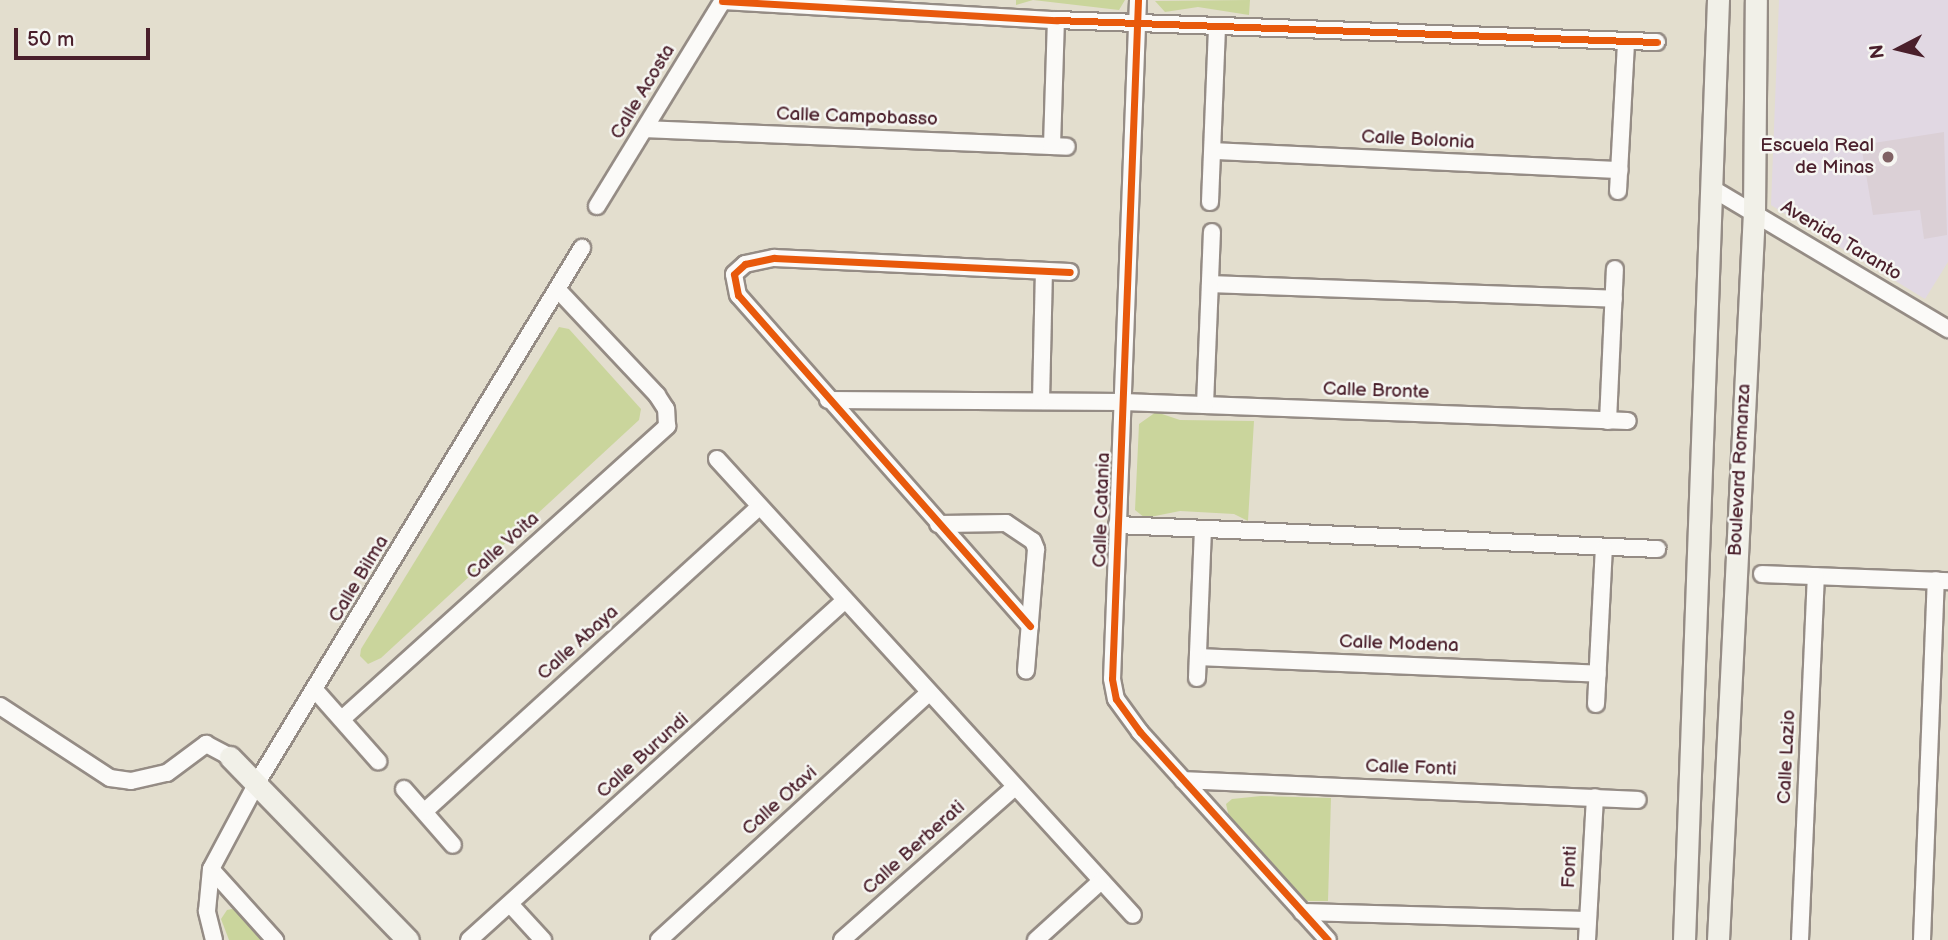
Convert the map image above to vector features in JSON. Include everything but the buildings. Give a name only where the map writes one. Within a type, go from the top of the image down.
[{"type":"main road","name":"Boulevard Romanza","points":[[1684,940],[1718,0]]},
{"type":"main road","name":"Boulevard Romanza","points":[[1718,940],[1754,213],[1756,0]]},
{"type":"main road","points":[[230,757],[257,781],[408,940]]},
{"type":"street","name":"Calle Catania","points":[[1138,0],[1112,679],[1116,699],[1183,780],[1328,940]]},
{"type":"street","points":[[723,1],[1056,20],[1657,42]]},
{"type":"street","name":"Calle Acosta","points":[[597,206],[723,1]]},
{"type":"street","name":"Calle Campobasso","points":[[645,129],[1060,146],[1056,20]]},
{"type":"street","points":[[1210,202],[1217,26]]},
{"type":"street","points":[[1618,191],[1626,42]]},
{"type":"street","name":"Calle Bolonia","points":[[1214,151],[1620,170]]},
{"type":"street","name":"Avenida Taranto","points":[[1713,189],[1948,329]]},
{"type":"street","points":[[1205,405],[1212,232]]},
{"type":"street","name":"Calle Bilma","points":[[214,940],[206,911],[211,869],[257,781],[316,691],[582,248]]},
{"type":"street","points":[[1030,626],[738,295],[734,274],[745,264],[774,258],[1070,272]]},
{"type":"street","points":[[1608,421],[1615,269]]},
{"type":"street","points":[[1041,401],[1044,271]]},
{"type":"street","points":[[1210,284],[1614,299]]},
{"type":"street","name":"Calle Voita","points":[[342,719],[660,433],[668,419],[657,396],[558,290]]},
{"type":"street","name":"Calle Bronte","points":[[828,400],[1123,402],[1628,421]]},
{"type":"street","points":[[717,459],[1014,788],[1133,915]]},
{"type":"street","name":"Calle Abaya","points":[[425,811],[759,507]]},
{"type":"street","points":[[938,524],[1006,523],[1027,535],[1036,549],[1026,671]]},
{"type":"street","points":[[1117,525],[1657,549]]},
{"type":"street","points":[[1197,678],[1203,530]]},
{"type":"street","points":[[1596,704],[1604,548]]},
{"type":"street","points":[[1762,574],[1942,580],[1922,940]]},
{"type":"street","name":"Calle Lazio","points":[[1800,940],[1816,576]]},
{"type":"street","name":"Calle Burundi","points":[[468,940],[844,601]]},
{"type":"street","name":"Calle Modena","points":[[1199,657],[1598,674]]},
{"type":"street","points":[[316,691],[378,761]]},
{"type":"street","name":"Calle Otavi","points":[[659,940],[929,693]]},
{"type":"street","points":[[0,706],[110,778],[131,781],[167,773],[206,744],[230,757]]},
{"type":"street","name":"Calle Fonti","points":[[1183,780],[1638,800]]},
{"type":"street","name":"Calle Berberati","points":[[842,940],[1014,788]]},
{"type":"street","points":[[404,789],[453,845]]},
{"type":"street","name":"Fonti","points":[[1587,940],[1595,797]]},
{"type":"street","points":[[211,869],[275,940]]},
{"type":"street","points":[[1036,940],[1101,881]]},
{"type":"street","points":[[510,904],[542,940]]},
{"type":"street","points":[[1303,912],[1588,920]]},
{"type":"shaded area","points":[[1779,0],[1948,0],[1948,262],[1925,299],[1771,205]]},
{"type":"green space","points":[[1016,0],[1033,0],[1016,5]]},
{"type":"green space","points":[[1033,0],[1125,0],[1119,10]]},
{"type":"green space","points":[[1250,0],[1249,15],[1198,7],[1165,12],[1155,1]]},
{"type":"green space","points":[[559,327],[569,329],[641,409],[639,420],[381,658],[368,664],[360,656],[361,649]]},
{"type":"green space","points":[[1156,412],[1180,420],[1254,421],[1248,521],[1234,514],[1180,511],[1145,518],[1135,510],[1139,424]]},
{"type":"green space","points":[[1261,796],[1331,798],[1328,901],[1307,901],[1229,817],[1226,804],[1232,799]]},
{"type":"green space","points":[[237,908],[267,940],[229,940],[221,919],[227,910]]},
{"type":"cycle path","points":[[1138,0],[1112,679],[1116,699],[1140,732],[1328,940]]},
{"type":"cycle path","points":[[722,1],[1056,20],[1657,42]]},
{"type":"cycle path","points":[[1030,626],[738,295],[734,274],[745,264],[774,258],[1070,272]]},
{"type":"place","name":"Escuela Real de Minas","points":[[1888,157]]}]
